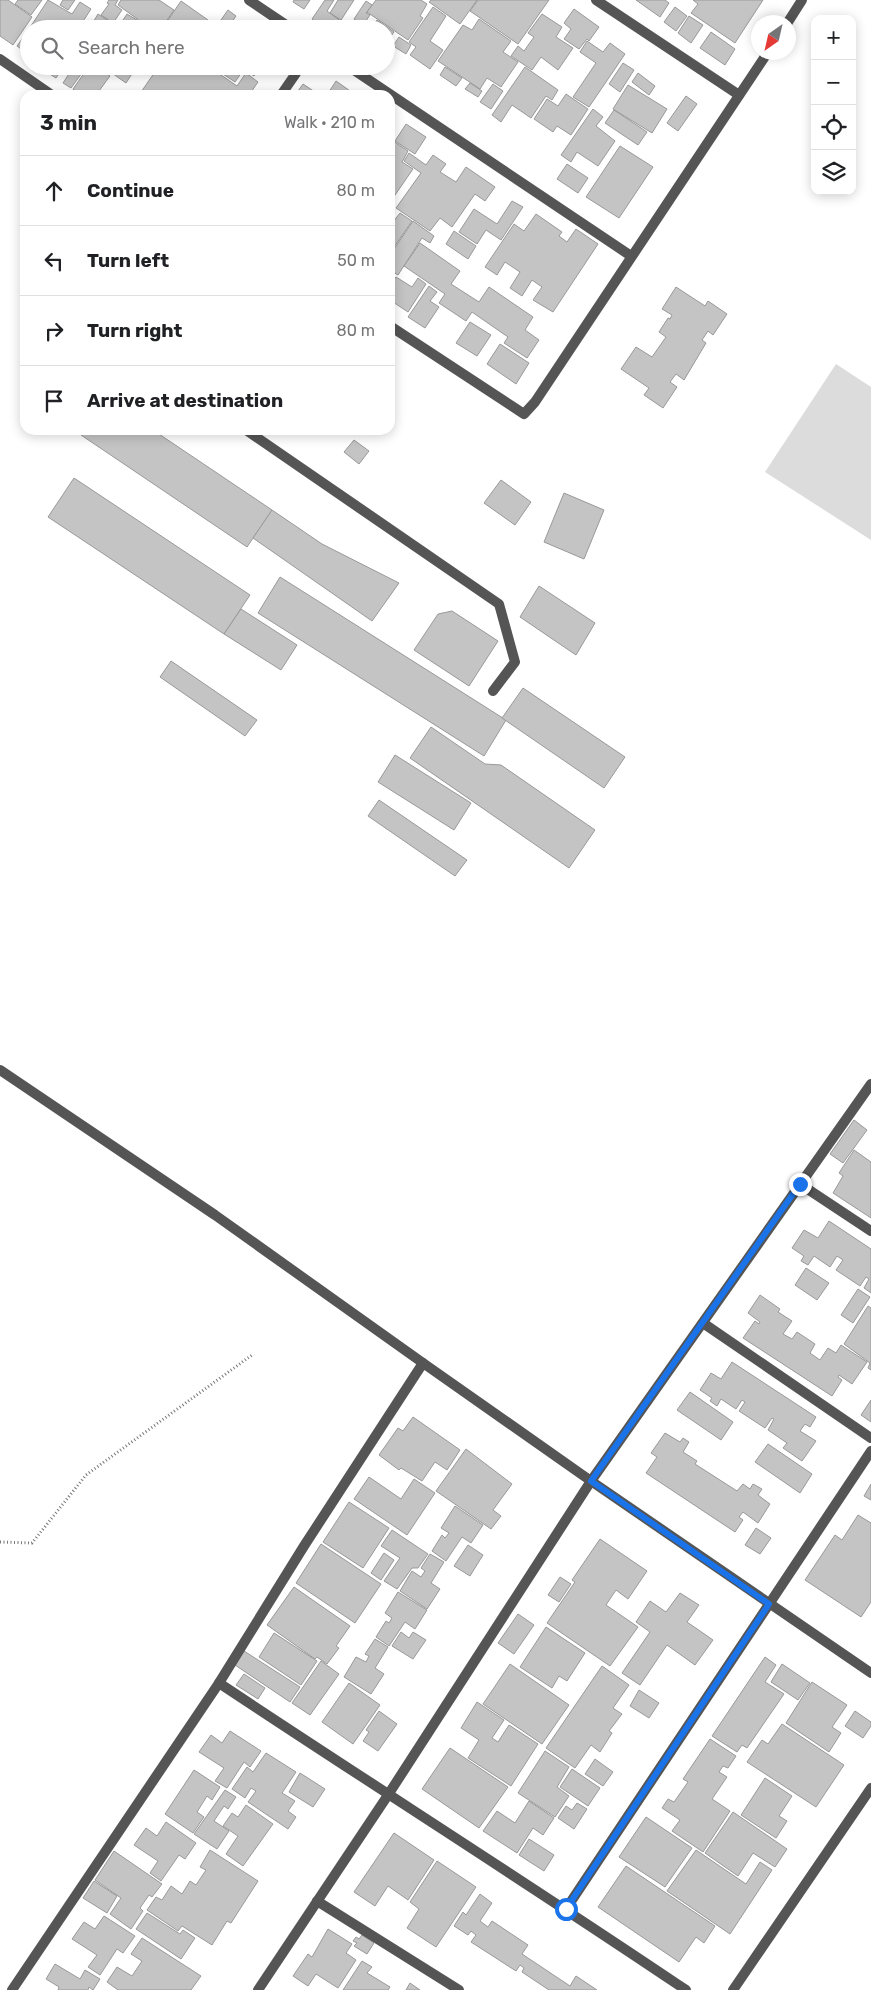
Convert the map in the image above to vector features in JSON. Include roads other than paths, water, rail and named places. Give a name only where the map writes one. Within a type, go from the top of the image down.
[{"type":"street","points":[[249,0],[279,20]]},
{"type":"street","points":[[596,0],[739,95]]},
{"type":"street","points":[[792,15],[802,0]]},
{"type":"street","points":[[0,59],[20,73]]},
{"type":"street","points":[[395,329],[524,414],[534,402],[763,60]]},
{"type":"street","points":[[23,75],[45,90]]},
{"type":"street","points":[[284,90],[295,75]]},
{"type":"street","points":[[361,75],[384,90]]},
{"type":"street","points":[[395,98],[631,256]]},
{"type":"street","points":[[253,435],[499,604],[515,662],[493,691]]},
{"type":"street","points":[[0,1070],[215,1215],[591,1481],[871,1673]]},
{"type":"street","points":[[258,1990],[388,1795],[591,1481],[871,1084]]},
{"type":"street","points":[[800,1184],[871,1231]]},
{"type":"street","points":[[703,1323],[871,1438]]},
{"type":"street","points":[[12,1990],[219,1683],[304,1546],[423,1363]]},
{"type":"street","points":[[566,1909],[871,1452]]},
{"type":"street","points":[[219,1683],[388,1795],[566,1909],[686,1990]]},
{"type":"street","points":[[734,1990],[871,1788]]},
{"type":"street","points":[[317,1901],[459,1990]]}]
